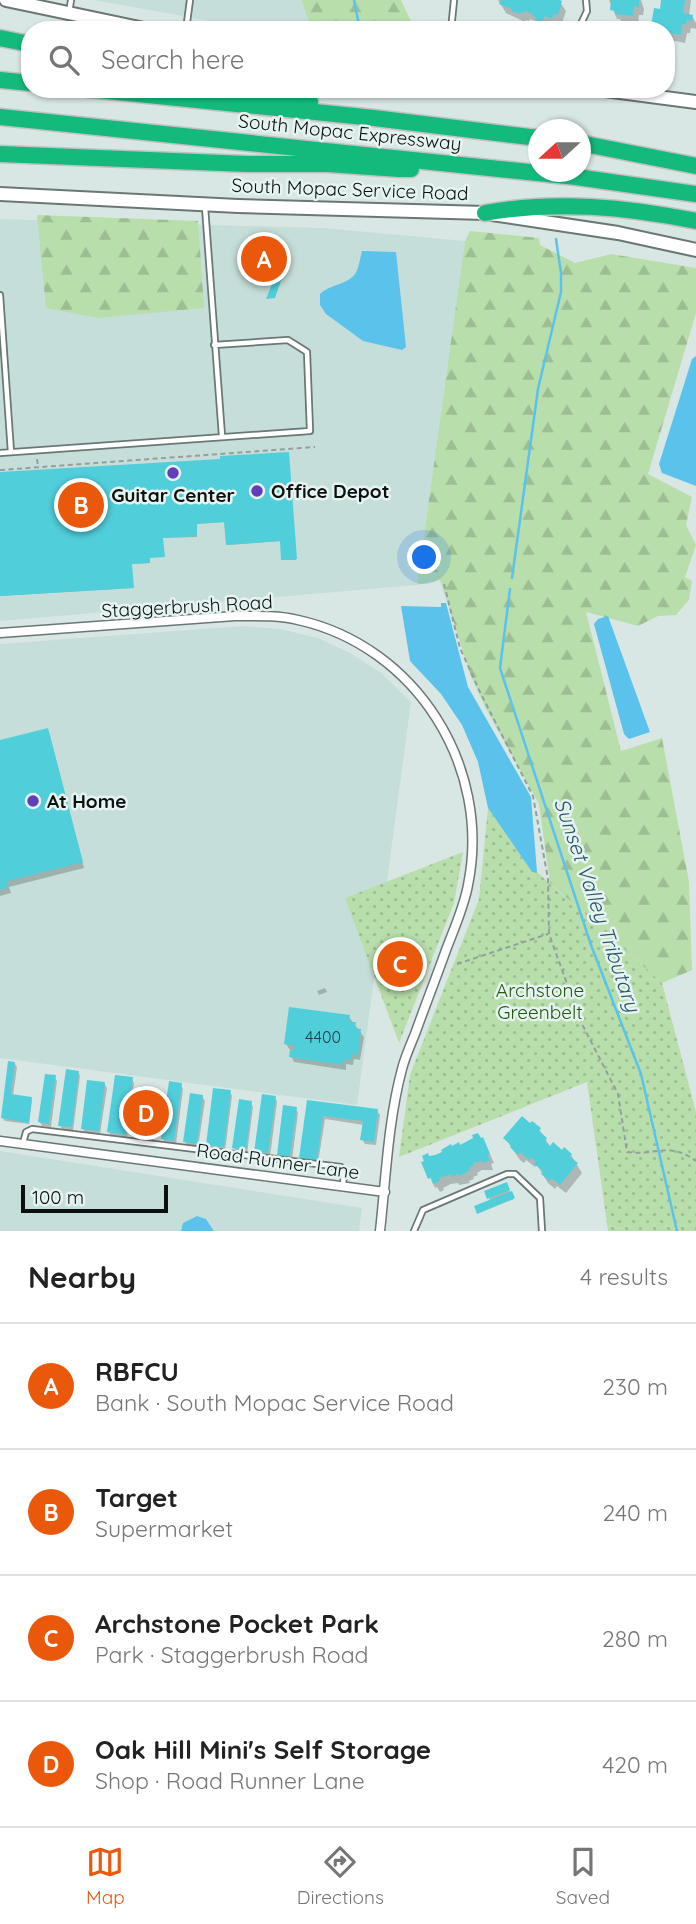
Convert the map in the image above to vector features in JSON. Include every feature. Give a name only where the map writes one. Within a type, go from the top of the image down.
[{"type":"highway","points":[[0,38],[21,42]]},
{"type":"highway","points":[[0,80],[21,82]]},
{"type":"highway","name":"South Mopac Expressway","points":[[177,98],[528,137]]},
{"type":"highway","points":[[293,98],[339,106],[374,118]]},
{"type":"highway","name":"South Mopac Expressway","points":[[0,117],[576,177],[696,194]]},
{"type":"highway","points":[[591,145],[696,166]]},
{"type":"highway","points":[[0,154],[247,164],[328,164],[399,169],[466,166]]},
{"type":"highway","points":[[485,213],[516,208],[572,206],[614,208],[696,221]]},
{"type":"main road","points":[[6,0],[70,7],[118,21]]},
{"type":"main road","points":[[666,98],[696,102]]},
{"type":"main road","name":"South Mopac Service Road","points":[[0,194],[485,213],[618,233],[696,250]]},
{"type":"street","name":"Staggerbrush Road","points":[[0,633],[235,616],[264,615],[290,619],[330,630],[373,652],[401,674],[433,711],[462,769],[473,834],[471,869],[464,901],[403,1064],[396,1091],[380,1231]]},
{"type":"street","name":"Road Runner Lane","points":[[0,1141],[385,1192]]},
{"type":"lane","points":[[187,21],[190,0]]},
{"type":"lane","points":[[452,21],[454,0]]},
{"type":"lane","points":[[582,21],[587,10],[586,0]]},
{"type":"lane","points":[[205,204],[222,436]]},
{"type":"lane","points":[[0,295],[11,452]]},
{"type":"lane","points":[[0,453],[310,431],[307,352],[288,340],[215,345]]},
{"type":"lane","points":[[23,1143],[26,1132],[32,1129],[341,1167],[344,1171],[343,1186]]},
{"type":"lane","points":[[414,1231],[422,1210],[507,1174],[515,1174],[540,1198],[542,1231]]},
{"type":"path","points":[[2,471],[315,447]]},
{"type":"path","points":[[213,454],[214,459]]},
{"type":"path","points":[[198,455],[198,460]]},
{"type":"path","points":[[172,457],[173,462]]},
{"type":"path","points":[[37,458],[38,467]]},
{"type":"path","points":[[444,584],[460,648],[533,796],[548,878],[549,934],[581,1021],[618,1094],[627,1152],[643,1154],[658,1150],[678,1150],[696,1161]]},
{"type":"path","points":[[457,964],[549,934]]},
{"type":"shaded area","points":[[94,0],[301,0],[309,21],[210,21]]},
{"type":"shaded area","points":[[0,219],[323,228],[465,241],[417,585],[0,621]]},
{"type":"shaded area","points":[[243,626],[280,629],[318,638],[350,653],[380,672],[411,702],[357,1105],[0,1058],[0,644]]},
{"type":"shaded area","points":[[0,1151],[362,1208],[359,1231],[0,1231]]},
{"type":"green space","points":[[301,0],[401,0],[411,21],[309,21]]},
{"type":"green space","points":[[37,215],[198,221],[204,308],[98,318],[46,308]]},
{"type":"green space","points":[[470,231],[539,238],[540,245],[575,263],[611,254],[696,268],[696,313],[648,474],[692,497],[686,525],[696,545],[685,577],[692,581],[689,600],[676,615],[658,616],[638,626],[586,612],[621,751],[662,738],[689,882],[692,970],[662,983],[550,883],[539,804],[485,707],[471,676],[440,580],[417,585],[465,241]]},
{"type":"green space","name":"Archstone Greenbelt","points":[[488,808],[532,872],[537,872],[662,983],[696,1112],[696,1231],[608,1231],[587,1082],[399,1157],[410,1075],[479,899]]},
{"type":"green space","points":[[463,852],[454,903],[399,1043],[345,898]]},
{"type":"water","points":[[362,251],[396,252],[406,347],[402,350],[363,341],[326,314],[320,305],[320,294],[352,278]]},
{"type":"water","points":[[696,356],[696,486],[662,473],[659,464],[692,359]]},
{"type":"water","points":[[441,603],[446,603],[468,687],[531,797],[537,872],[532,872],[488,808],[478,762],[462,725],[441,694],[410,661],[401,606],[441,607]]},
{"type":"water","points":[[608,616],[650,732],[629,739],[624,734],[594,624],[598,619]]},
{"type":"water","points":[[197,1216],[206,1219],[214,1231],[181,1231],[183,1223]]},
{"type":"building","points":[[501,0],[562,1],[558,15],[554,14],[552,19],[545,16],[542,21],[535,19],[533,14],[525,11],[520,14],[499,4]]},
{"type":"building","points":[[611,0],[639,0],[639,7],[634,6],[633,16],[615,14],[615,11],[610,10]]},
{"type":"building","points":[[661,0],[685,0],[683,13],[693,15],[692,21],[687,20],[686,25],[682,24],[681,35],[675,34],[675,21],[652,21],[654,8],[660,9]]},
{"type":"building","points":[[279,239],[279,276],[283,275],[275,298],[266,299],[275,277],[274,270],[252,273],[249,241]]},
{"type":"building","points":[[289,452],[297,559],[281,560],[280,541],[226,545],[224,522],[197,524],[197,536],[163,538],[165,557],[150,558],[150,563],[132,564],[134,588],[0,596],[0,472],[220,459],[220,456]]},
{"type":"building","name":"At Home","points":[[48,728],[83,862],[7,881],[9,887],[0,890],[0,740]]},
{"type":"building","points":[[289,1007],[350,1015],[349,1022],[356,1022],[355,1028],[361,1029],[358,1055],[351,1054],[351,1060],[344,1059],[343,1065],[289,1057],[290,1050],[294,1051],[295,1046],[284,1044]]},
{"type":"building","points":[[8,1061],[15,1062],[11,1094],[32,1097],[29,1123],[1,1118]]},
{"type":"building","points":[[66,1069],[79,1071],[72,1127],[58,1126]]},
{"type":"building","points":[[45,1074],[56,1075],[49,1124],[38,1122]]},
{"type":"building","points":[[115,1075],[133,1077],[125,1135],[107,1132]]},
{"type":"building","points":[[87,1080],[105,1082],[99,1131],[81,1129]]},
{"type":"building","points":[[169,1081],[182,1083],[174,1141],[161,1139]]},
{"type":"building","points":[[140,1086],[158,1089],[152,1138],[134,1135]]},
{"type":"building","points":[[213,1088],[231,1090],[224,1147],[206,1145]]},
{"type":"building","points":[[190,1093],[203,1095],[197,1144],[183,1142]]},
{"type":"building","points":[[262,1094],[276,1096],[268,1153],[254,1152]]},
{"type":"building","points":[[239,1099],[252,1101],[246,1150],[232,1148]]},
{"type":"building","points":[[307,1100],[378,1109],[374,1142],[360,1140],[363,1121],[323,1116],[317,1160],[299,1158]]},
{"type":"building","points":[[283,1105],[297,1107],[290,1157],[277,1155]]},
{"type":"building","points":[[522,1116],[541,1128],[539,1131],[547,1138],[545,1141],[550,1146],[553,1142],[562,1150],[564,1147],[578,1163],[560,1185],[541,1174],[543,1171],[534,1164],[536,1162],[531,1157],[529,1160],[520,1152],[518,1155],[503,1138]]},
{"type":"building","points":[[478,1133],[483,1137],[490,1161],[473,1163],[470,1170],[460,1176],[459,1174],[452,1177],[451,1174],[439,1178],[440,1181],[433,1184],[421,1162],[424,1161],[422,1156],[428,1153],[429,1156],[435,1155],[451,1144],[452,1146],[459,1142],[460,1145]]},
{"type":"building","points":[[507,1182],[510,1190],[487,1199],[484,1191]]},
{"type":"building","points":[[512,1191],[515,1198],[477,1214],[474,1206]]},
{"type":"waterway","name":"Sunset Valley Tributary","points":[[354,0],[358,21]]},
{"type":"waterway","name":"Sunset Valley Tributary","points":[[512,578],[538,389],[561,292],[556,239]]},
{"type":"waterway","name":"Sunset Valley Tributary","points":[[510,589],[500,668],[591,945],[641,1074],[677,1231]]},
{"type":"place","name":"RBFCU","points":[[264,259]]},
{"type":"place","name":"Guitar Center","points":[[173,473]]},
{"type":"place","name":"Office Depot","points":[[257,491]]},
{"type":"place","name":"Target","points":[[81,505]]},
{"type":"place","name":"At Home","points":[[33,801]]},
{"type":"place","name":"Archstone Pocket Park","points":[[400,964]]},
{"type":"place","name":"Oak Hill Mini's Self Storage","points":[[146,1113]]}]
